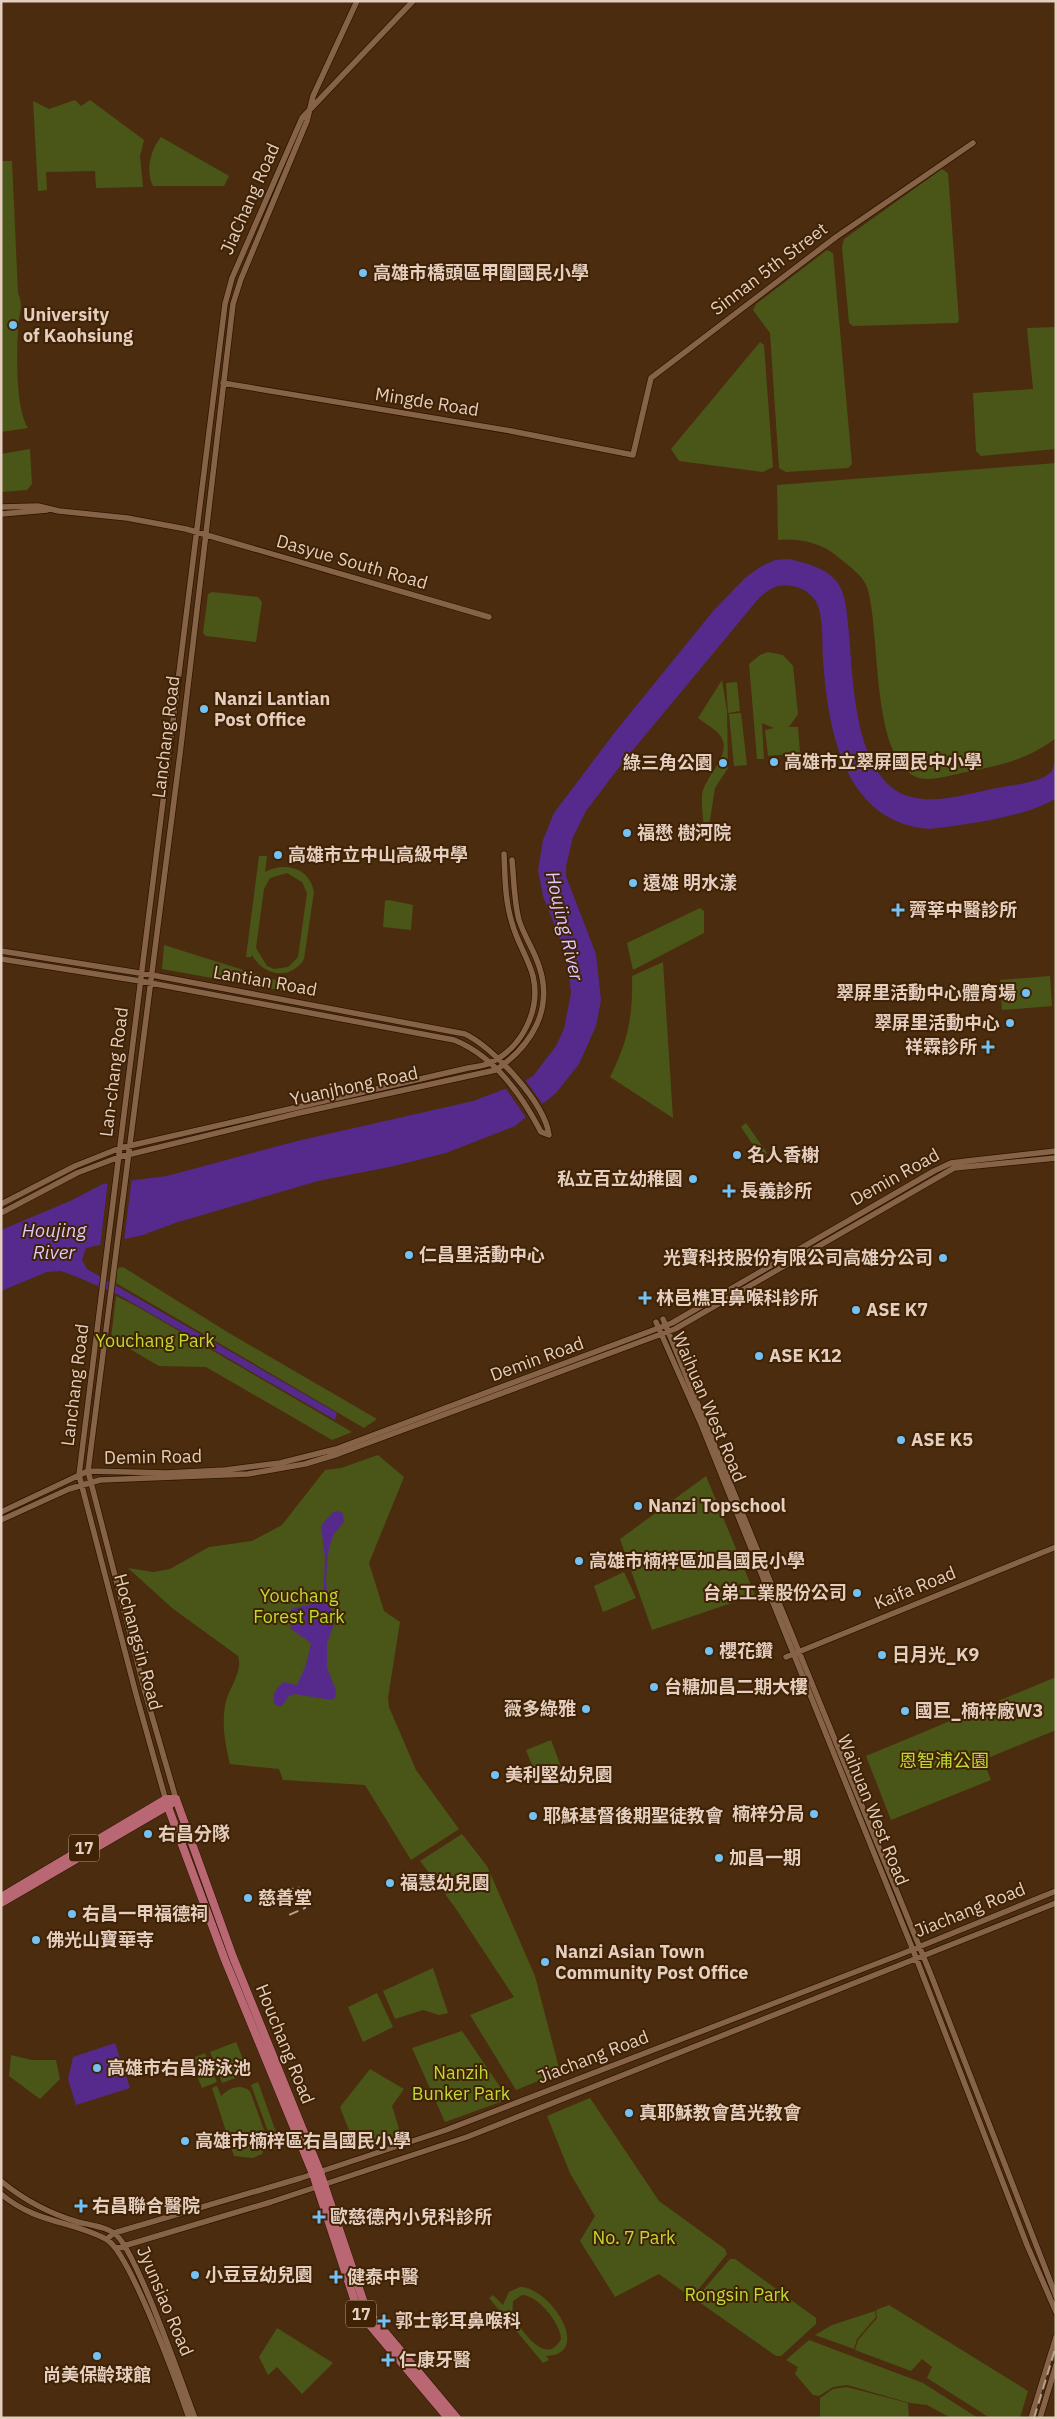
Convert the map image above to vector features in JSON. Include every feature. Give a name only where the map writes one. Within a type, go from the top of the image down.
[{"type":"main road","name":"17","points":[[1,1897],[176,1799]]},
{"type":"main road","name":"Houchang Road","points":[[176,1799],[363,2300],[370,2314],[457,2418]]},
{"type":"main road","name":"17","points":[[1,1903],[167,1803]]},
{"type":"main road","name":"Houchang Road","points":[[167,1803],[225,1960],[316,2173]]},
{"type":"main road","name":"Houchang Road","points":[[321,2186],[355,2302],[362,2316],[448,2418]]},
{"type":"street","points":[[310,108],[357,1]]},
{"type":"street","points":[[310,108],[412,1]]},
{"type":"street","name":"JiaChang Road","points":[[225,304],[232,278],[302,118],[310,108]]},
{"type":"street","name":"Lanchang Road","points":[[88,1471],[111,1280],[152,975],[233,304],[241,279],[307,121],[310,108]]},
{"type":"street","name":"Sinnan 5th Street","points":[[633,455],[651,378],[836,237],[973,142]]},
{"type":"street","name":"Lanchang Road","points":[[141,973],[225,304]]},
{"type":"street","name":"Mingde Road","points":[[216,382],[511,431],[633,455]]},
{"type":"street","points":[[1,507],[38,506],[47,510]]},
{"type":"street","points":[[1,514],[47,510],[127,518],[197,532]]},
{"type":"street","name":"Dasyue South Road","points":[[197,532],[489,617]]},
{"type":"street","name":"Yuanjhong Road","points":[[1,1204],[75,1166],[120,1148],[490,1063],[498,1058],[512,1047],[523,1034],[530,1021],[535,990],[530,967],[516,937],[508,909],[504,854]]},
{"type":"street","name":"Yuanjhong Road","points":[[1,1213],[77,1173],[119,1157],[299,1113],[496,1070],[504,1065],[520,1052],[530,1039],[538,1023],[543,990],[538,964],[518,916],[512,860]]},
{"type":"street","name":"Lantian Road","points":[[1,951],[141,973],[454,1031],[476,1039],[510,1071],[535,1103],[548,1128],[549,1135],[541,1132],[524,1103],[490,1063],[479,1052],[454,1040],[140,981],[1,959]]},
{"type":"street","name":"Lan-chang Road","points":[[103,1276],[141,973]]},
{"type":"street","name":"Demin Road","points":[[1,1512],[88,1471],[167,1472],[225,1470],[302,1458],[352,1443],[664,1330],[926,1175],[951,1163],[1056,1151]]},
{"type":"street","name":"Demin Road","points":[[1,1520],[81,1484],[90,1484],[100,1480],[240,1475],[305,1464],[400,1432],[664,1330],[774,1273],[954,1168],[1056,1158]]},
{"type":"street","name":"Lanchang Road","points":[[81,1484],[79,1475],[103,1276]]},
{"type":"street","name":"Waihuan West Road","points":[[660,1320],[920,1959],[1027,2246],[1056,2312]]},
{"type":"street","points":[[94,1346],[103,1351]]},
{"type":"street","points":[[88,1471],[90,1484]]},
{"type":"street","name":"Hochangsin Road","points":[[81,1484],[136,1694],[167,1803]]},
{"type":"street","name":"Hochangsin Road","points":[[90,1484],[145,1692],[176,1799]]},
{"type":"street","name":"Kaifa Road","points":[[786,1657],[1056,1547]]},
{"type":"street","name":"Jiachang Road","points":[[107,2240],[114,2233],[316,2173],[446,2130],[916,1949],[1056,1891]]},
{"type":"street","name":"Jiachang Road","points":[[117,2248],[125,2244],[321,2186],[428,2150],[540,2109],[694,2046],[920,1959],[1056,1903]]},
{"type":"street","name":"Waihuan West Road","points":[[920,1959],[968,2069],[1028,2228],[1056,2296]]},
{"type":"street","name":"Jyunsiao Road","points":[[1,2181],[22,2199],[38,2208],[114,2233],[125,2244],[157,2318],[195,2418]]},
{"type":"street","name":"Jyunsiao Road","points":[[1,2194],[36,2216],[107,2240],[117,2248],[149,2314],[189,2418]]},
{"type":"street","points":[[1031,2418],[1056,2337]]},
{"type":"street","points":[[1040,2418],[1056,2365]]},
{"type":"green space","points":[[75,100],[81,106],[90,100],[144,140],[140,156],[143,187],[96,188],[95,171],[46,172],[47,190],[38,191],[33,101],[49,109]]},
{"type":"green space","points":[[161,137],[229,176],[224,186],[153,186],[149,173],[150,160],[154,147]]},
{"type":"green space","points":[[1,161],[12,161],[18,293],[21,306],[17,350],[18,379],[21,407],[28,428],[1,432]]},
{"type":"green space","points":[[942,169],[948,173],[959,321],[957,323],[853,326],[849,323],[842,247],[844,239]]},
{"type":"green space","points":[[827,250],[833,253],[852,464],[848,468],[786,472],[779,468],[770,333],[753,310],[756,304]]},
{"type":"green space","points":[[1056,327],[1056,449],[981,456],[976,451],[973,393],[1033,389],[1027,328]]},
{"type":"green space","points":[[760,342],[764,345],[773,467],[763,472],[679,461],[671,449]]},
{"type":"green space","points":[[30,449],[32,484],[27,490],[1,492],[1,454]]},
{"type":"green space","points":[[1056,463],[1056,738],[1034,752],[999,765],[939,778],[926,779],[916,777],[901,765],[891,745],[884,719],[867,587],[855,571],[825,548],[810,542],[778,540],[777,485]]},
{"type":"green space","points":[[212,592],[258,597],[262,602],[256,642],[206,636],[203,633],[208,594]]},
{"type":"green space","points":[[768,652],[783,655],[793,666],[798,714],[789,727],[798,727],[800,753],[768,756],[765,730],[774,728],[762,723],[764,759],[757,759],[749,664],[760,655]]},
{"type":"green space","name":"綠三角公園","points":[[722,680],[727,711],[728,768],[715,788],[706,846],[702,795],[704,787],[718,764],[724,747],[717,732],[698,718]]},
{"type":"green space","points":[[737,682],[740,711],[728,713],[726,683]]},
{"type":"green space","points":[[741,713],[747,765],[734,766],[729,714]]},
{"type":"green space","points":[[259,856],[267,856],[265,872],[281,867],[296,869],[302,872],[312,884],[314,892],[304,959],[292,971],[277,973],[263,968],[252,955],[251,957],[246,957]],"holes":[[[287,873],[302,882],[307,893],[298,957],[288,967],[274,969],[267,966],[256,948],[264,889],[270,878]]]},
{"type":"green space","points":[[389,900],[413,905],[411,930],[383,927],[385,901]]},
{"type":"green space","points":[[700,908],[704,911],[704,933],[633,970],[627,943]]},
{"type":"green space","points":[[164,945],[307,990],[306,995],[162,969]]},
{"type":"green space","points":[[663,962],[673,1118],[610,1077],[621,1052],[628,1028],[632,1004],[632,976]]},
{"type":"green space","name":"翠屏里活動中心體育場","points":[[1050,976],[1052,1006],[1002,1010],[1000,980]]},
{"type":"green space","points":[[746,1123],[767,1153],[761,1157],[741,1127]]},
{"type":"green space","name":"Youchang Park","points":[[123,1267],[229,1333],[377,1419],[364,1428],[116,1283],[117,1268]]},
{"type":"green space","name":"Youchang Park","points":[[116,1296],[352,1432],[332,1440],[206,1367],[159,1366],[111,1338]]},
{"type":"green space","name":"Youchang Forest Park","points":[[378,1455],[404,1477],[369,1563],[384,1611],[400,1622],[388,1698],[389,1707],[416,1770],[459,1829],[411,1860],[365,1785],[283,1780],[279,1769],[230,1764],[225,1741],[224,1717],[226,1701],[239,1667],[238,1656],[172,1608],[128,1568],[153,1572],[170,1569],[209,1547],[252,1541],[282,1525],[325,1470],[341,1468]]},
{"type":"green space","points":[[706,1476],[755,1595],[652,1630],[620,1539]]},
{"type":"green space","points":[[624,1572],[636,1598],[603,1612],[594,1586]]},
{"type":"green space","name":"恩智浦公園","points":[[1056,1677],[1056,1730],[983,1760],[991,1780],[891,1820],[866,1756]]},
{"type":"green space","points":[[551,1740],[563,1772],[538,1781],[526,1750]]},
{"type":"green space","points":[[462,1834],[487,1866],[535,1976],[560,2072],[516,2090],[470,2015],[514,1997],[454,1906],[420,1861]]},
{"type":"green space","points":[[433,1968],[448,2013],[439,2015],[423,2010],[395,2019],[383,1991]]},
{"type":"green space","points":[[377,1993],[393,2027],[363,2042],[348,2007]]},
{"type":"green space","name":"Nanzih Bunker Park","points":[[462,2031],[503,2091],[506,2100],[445,2122],[412,2048]]},
{"type":"green space","points":[[236,2042],[249,2073],[222,2083],[210,2052]]},
{"type":"green space","points":[[205,2053],[217,2082],[202,2088],[190,2059]]},
{"type":"green space","points":[[11,2055],[32,2060],[56,2060],[60,2079],[40,2099],[9,2076]]},
{"type":"green space","points":[[370,2069],[404,2089],[392,2106],[401,2135],[357,2151],[340,2107]]},
{"type":"green space","points":[[258,2082],[276,2132],[269,2134],[251,2085]]},
{"type":"green space","points":[[217,2086],[221,2096],[239,2087],[250,2091],[268,2141],[262,2154],[253,2158],[234,2156],[212,2088]]},
{"type":"green space","name":"No. 7 Park","points":[[590,2098],[659,2201],[725,2249],[727,2254],[693,2296],[688,2295],[659,2274],[615,2297],[580,2241],[595,2216],[570,2173],[547,2116]]},
{"type":"green space","name":"Rongsin Park","points":[[730,2259],[735,2259],[816,2318],[816,2324],[781,2356],[776,2356],[699,2302],[698,2296]]},
{"type":"green space","points":[[520,2287],[532,2290],[554,2308],[562,2321],[567,2333],[566,2344],[560,2352],[546,2356],[549,2360],[543,2363],[489,2298],[493,2295],[503,2305],[509,2292]],"holes":[[[522,2295],[528,2296],[548,2311],[553,2318],[561,2339],[555,2347],[541,2348],[534,2343],[512,2316],[513,2301]]]},
{"type":"green space","points":[[889,2305],[1028,2391],[1020,2418],[990,2418],[927,2378],[932,2367],[922,2359],[911,2371],[855,2350],[858,2340],[877,2318],[876,2310]]},
{"type":"green space","points":[[875,2311],[876,2317],[857,2339],[854,2349],[815,2335],[832,2325]]},
{"type":"green space","points":[[277,2328],[333,2363],[302,2394],[277,2367],[268,2375],[259,2357]]},
{"type":"green space","points":[[809,2340],[923,2383],[978,2418],[951,2418],[927,2405],[910,2403],[847,2385],[833,2387],[819,2396],[813,2395],[795,2374],[798,2367],[786,2360]]},
{"type":"green space","points":[[847,2387],[908,2403],[909,2418],[820,2418],[820,2398],[833,2389]]},
{"type":"water","name":"Houjing River","points":[[790,559],[821,569],[837,582],[843,593],[849,633],[855,701],[860,727],[867,751],[878,772],[892,788],[911,797],[943,799],[1040,779],[1051,772],[1056,761],[1056,798],[1030,810],[1013,815],[976,823],[929,829],[900,823],[877,809],[859,791],[846,768],[836,742],[825,687],[821,620],[818,606],[812,596],[799,588],[783,585],[773,588],[759,598],[623,762],[586,811],[573,837],[566,866],[566,876],[596,954],[601,1000],[596,1026],[579,1064],[556,1093],[515,1126],[446,1153],[394,1166],[318,1181],[175,1223],[143,1235],[86,1248],[82,1260],[87,1269],[337,1413],[335,1420],[117,1294],[77,1277],[61,1271],[47,1272],[1,1291],[1,1230],[70,1201],[103,1184],[167,1176],[297,1141],[473,1101],[523,1082],[533,1076],[556,1046],[564,1029],[571,993],[567,957],[543,896],[538,870],[543,840],[554,813],[615,732],[714,610],[745,578],[760,567],[775,560]]},
{"type":"water","points":[[339,1511],[343,1514],[344,1522],[334,1534],[329,1547],[326,1578],[328,1605],[333,1612],[334,1624],[327,1643],[327,1668],[336,1690],[335,1698],[332,1700],[294,1694],[289,1696],[282,1706],[276,1706],[274,1696],[276,1689],[284,1682],[297,1685],[306,1665],[311,1643],[291,1629],[289,1617],[291,1609],[323,1601],[325,1558],[321,1526],[333,1512]]},
{"type":"water","name":"高雄市右昌游泳池","points":[[115,2043],[130,2088],[76,2105],[68,2079],[73,2057]]},
{"type":"pier","points":[[524,1078],[544,1106],[527,1119],[504,1086]]},
{"type":"pier","points":[[132,1176],[124,1242],[100,1247],[108,1180]]},
{"type":"railway","points":[[284,1892],[299,1888],[306,1904],[305,1908],[289,1915]]},
{"type":"railway","points":[[1034,2418],[1056,2346]]},
{"type":"place","name":"高雄市橋頭區甲圍國民小學","points":[[363,273]]},
{"type":"place","name":"University of Kaohsiung","points":[[13,325]]},
{"type":"place","name":"Nanzi Lantian Post Office","points":[[204,709]]},
{"type":"place","name":"高雄市立翠屏國民中小學","points":[[774,762]]},
{"type":"place","name":"綠三角公園","points":[[723,763]]},
{"type":"place","name":"福懋 樹河院","points":[[627,833]]},
{"type":"place","name":"高雄市立中山高級中學","points":[[278,855]]},
{"type":"place","name":"遠雄 明水漾","points":[[633,883]]},
{"type":"place","name":"薺莘中醫診所","points":[[898,910]]},
{"type":"place","name":"翠屏里活動中心體育場","points":[[1026,993]]},
{"type":"place","name":"翠屏里活動中心","points":[[1010,1023]]},
{"type":"place","name":"祥霖診所","points":[[988,1047]]},
{"type":"place","name":"名人香榭","points":[[737,1155]]},
{"type":"place","name":"私立百立幼稚園","points":[[693,1179]]},
{"type":"place","name":"長義診所","points":[[729,1191]]},
{"type":"place","name":"仁昌里活動中心","points":[[409,1255]]},
{"type":"place","name":"光寶科技股份有限公司高雄分公司","points":[[943,1258]]},
{"type":"place","name":"林邑樵耳鼻喉科診所","points":[[645,1298]]},
{"type":"place","name":"ASE K7","points":[[856,1310]]},
{"type":"place","name":"ASE K12","points":[[759,1356]]},
{"type":"place","name":"ASE K5","points":[[901,1440]]},
{"type":"place","name":"Nanzi Topschool","points":[[638,1506]]},
{"type":"place","name":"高雄市楠梓區加昌國民小學","points":[[579,1561]]},
{"type":"place","name":"台弟工業股份公司","points":[[857,1593]]},
{"type":"place","name":"櫻花鑽","points":[[709,1651]]},
{"type":"place","name":"日月光_K9","points":[[882,1655]]},
{"type":"place","name":"台糖加昌二期大樓","points":[[654,1687]]},
{"type":"place","name":"薇多綠雅","points":[[586,1709]]},
{"type":"place","name":"國巨_楠梓廠W3","points":[[905,1711]]},
{"type":"place","name":"美利堅幼兒園","points":[[495,1775]]},
{"type":"place","name":"楠梓分局","points":[[814,1814]]},
{"type":"place","name":"耶穌基督後期聖徒教會","points":[[533,1816]]},
{"type":"place","name":"右昌分隊","points":[[148,1834]]},
{"type":"place","name":"加昌一期","points":[[719,1858]]},
{"type":"place","name":"福慧幼兒園","points":[[390,1883]]},
{"type":"place","name":"慈善堂","points":[[248,1898]]},
{"type":"place","name":"右昌一甲福德祠","points":[[72,1914]]},
{"type":"place","name":"佛光山寶華寺","points":[[36,1940]]},
{"type":"place","name":"Nanzi Asian Town Community Post Office","points":[[545,1962]]},
{"type":"place","name":"高雄市右昌游泳池","points":[[97,2068]]},
{"type":"place","name":"真耶穌教會莒光教會","points":[[629,2113]]},
{"type":"place","name":"高雄市楠梓區右昌國民小學","points":[[185,2141]]},
{"type":"place","name":"右昌聯合醫院","points":[[81,2206]]},
{"type":"place","name":"歐慈德內小兒科診所","points":[[319,2217]]},
{"type":"place","name":"小豆豆幼兒園","points":[[195,2275]]},
{"type":"place","name":"健泰中醫","points":[[336,2277]]},
{"type":"place","name":"郭士彰耳鼻喉科","points":[[384,2321]]},
{"type":"place","name":"尚美保齡球館","points":[[97,2356]]},
{"type":"place","name":"仁康牙醫","points":[[388,2360]]}]
